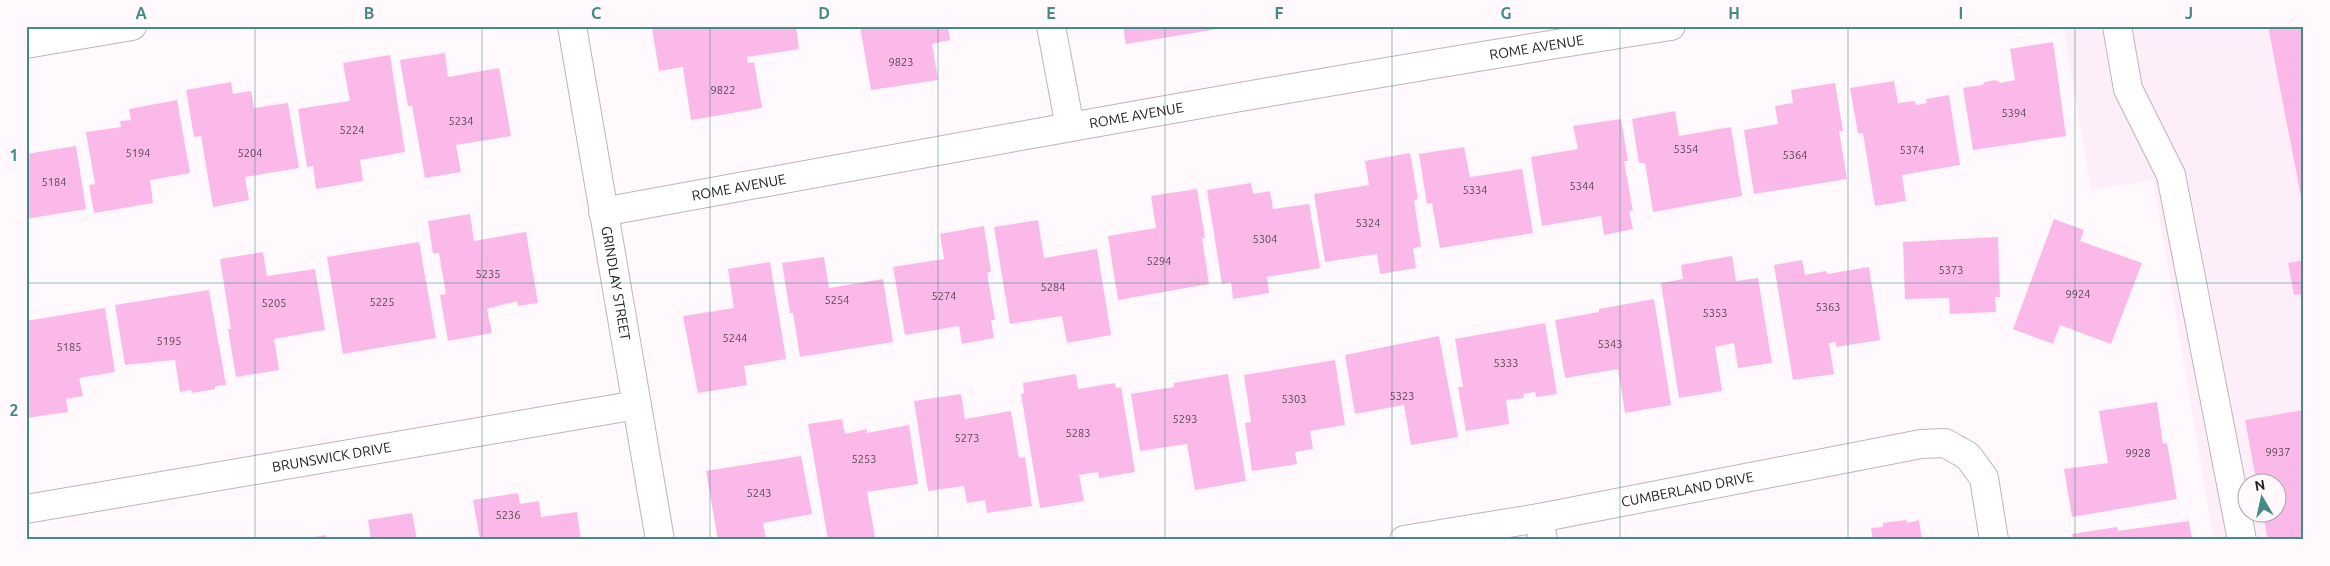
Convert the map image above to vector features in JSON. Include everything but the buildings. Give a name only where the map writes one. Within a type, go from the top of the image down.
[{"type":"street","points":[[26,44],[132,26]]},
{"type":"street","name":"GRINDLAY STREET","points":[[572,26],[660,540]]},
{"type":"street","points":[[1052,26],[1070,127]]},
{"type":"street","name":"ROME AVENUE","points":[[604,212],[1070,127],[1516,38],[1671,26]]},
{"type":"street","points":[[2117,26],[2128,89],[2171,174],[2242,540]]},
{"type":"street","name":"BRUNSWICK DRIVE","points":[[26,509],[637,405]]},
{"type":"street","name":"CUMBERLAND DRIVE","points":[[1404,540],[1541,529],[1922,444],[1945,443],[1968,456],[1984,478],[1994,540]]},
{"type":"shaded area","points":[[2063,26],[2304,26],[2304,540],[2214,540],[2153,180],[2091,190]]}]
